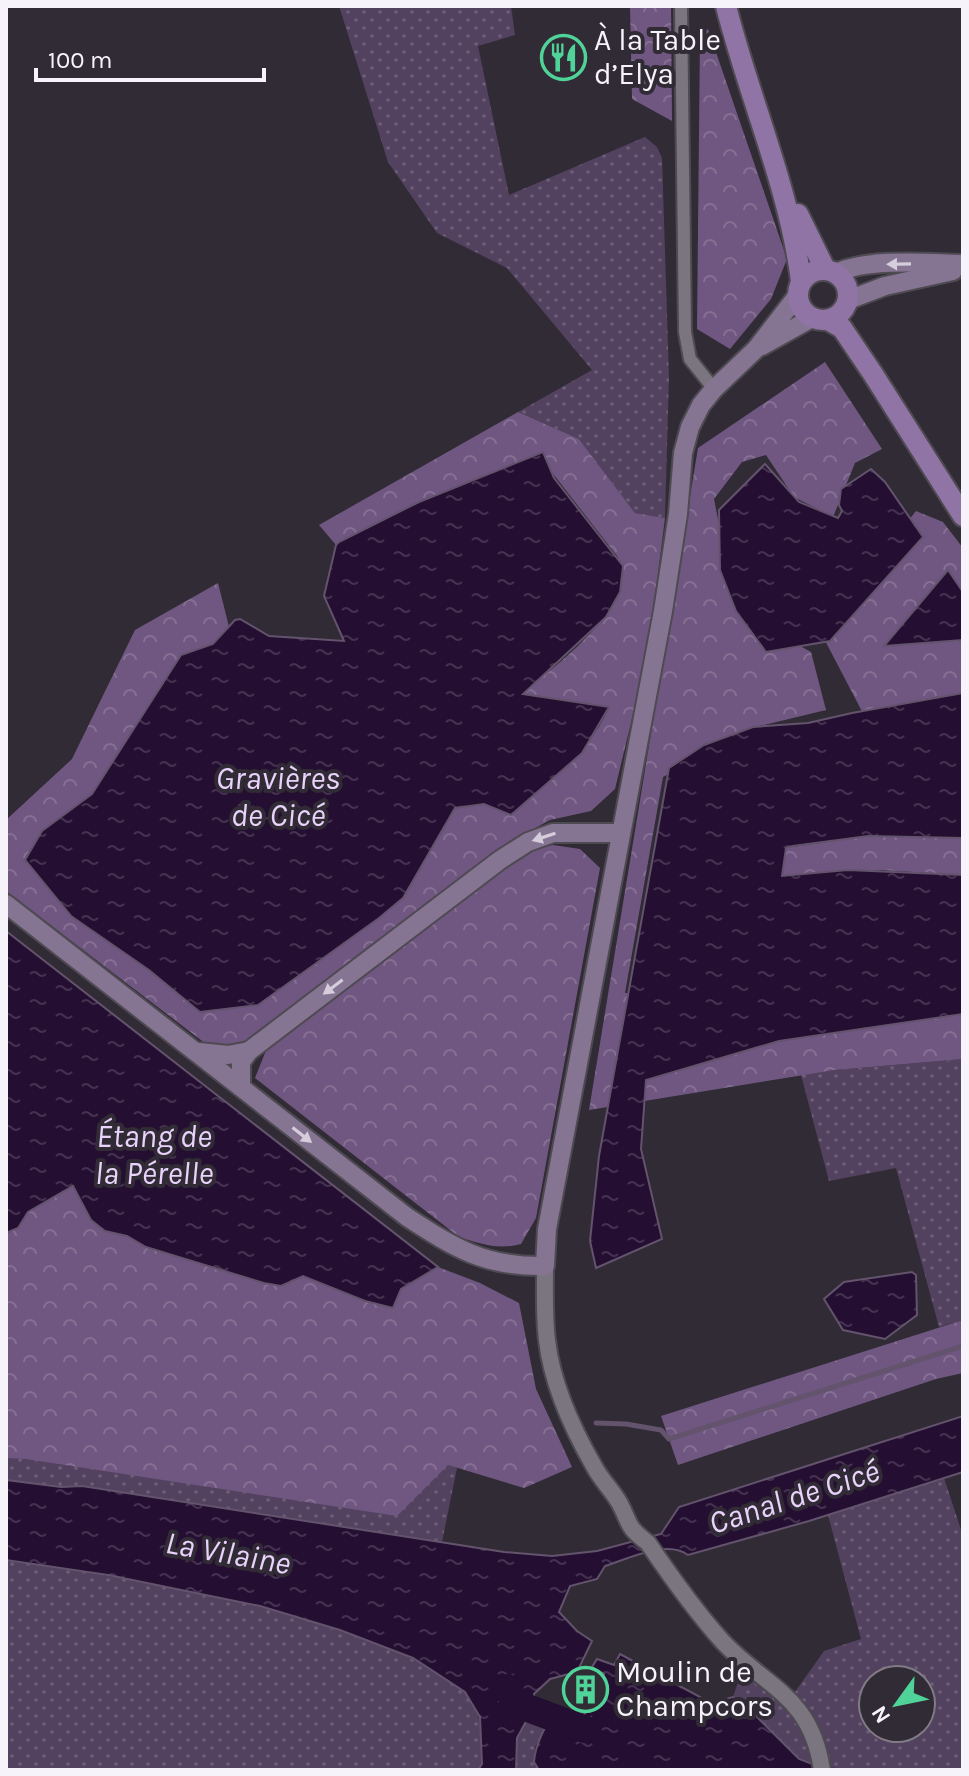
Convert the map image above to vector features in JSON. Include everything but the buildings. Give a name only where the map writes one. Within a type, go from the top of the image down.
[{"type":"main road","points":[[726,6],[751,99],[777,171],[796,241],[802,309],[842,328],[963,516]]},
{"type":"main road","points":[[777,171],[830,271],[846,284],[846,303],[873,374]]},
{"type":"main road","points":[[6,904],[407,1217],[481,1259],[521,1266],[545,1266],[547,1229],[663,611],[678,514],[683,453],[690,427],[701,405],[756,349],[812,272],[883,265],[963,266]]},
{"type":"main road","points":[[756,349],[820,319],[835,317],[846,303],[885,286],[963,266]]},
{"type":"main road","points":[[241,1086],[241,1062],[249,1051],[500,860],[528,842],[553,833],[621,833]]},
{"type":"main road","points":[[199,1052],[228,1055],[249,1051]]},
{"type":"street","points":[[681,6],[685,332],[690,359],[714,389]]},
{"type":"street","points":[[545,1266],[547,1341],[558,1388],[596,1470],[621,1505],[634,1532],[648,1543],[676,1584],[727,1646],[785,1694],[805,1719],[819,1744],[822,1770]]},
{"type":"shaded area","points":[[339,6],[511,6],[515,35],[478,46],[509,195],[645,137],[657,147],[662,158],[669,377],[665,518],[635,513],[579,439],[518,412],[592,370],[507,268],[437,233],[388,162]]},
{"type":"shaded area","points":[[963,1059],[963,1320],[939,1327],[896,1168],[829,1181],[801,1075]]},
{"type":"shaded area","points":[[6,1458],[448,1464],[457,1468],[442,1542],[82,1486],[61,1487],[6,1480]]},
{"type":"shaded area","points":[[944,1478],[963,1536],[963,1770],[876,1771],[810,1763],[797,1757],[733,1697],[741,1673],[785,1706],[824,1651],[861,1639],[828,1515]]},
{"type":"shaded area","points":[[6,1560],[230,1600],[318,1623],[401,1654],[440,1674],[470,1699],[480,1725],[482,1764],[478,1770],[6,1770]]},
{"type":"shaded area","points":[[529,1716],[548,1724],[535,1747],[534,1762],[539,1770],[516,1770],[517,1738]]},
{"type":"green space","points":[[630,6],[671,6],[672,121],[632,99]]},
{"type":"green space","points":[[708,29],[787,259],[771,299],[730,349],[697,329],[700,36]]},
{"type":"green space","points":[[825,362],[882,449],[855,463],[833,517],[794,497],[766,455],[742,462],[714,499],[736,611],[811,652],[826,710],[747,729],[663,777],[625,993],[736,991],[963,959],[963,1059],[835,1070],[589,1110],[698,448]]},
{"type":"green space","points":[[518,412],[579,439],[635,513],[665,518],[648,652],[615,789],[591,811],[550,820],[499,848],[248,1041],[210,1047],[6,891],[6,820],[72,759],[135,630],[218,583],[229,627],[213,644],[181,655],[92,794],[42,831],[36,874],[71,915],[149,970],[200,1012],[258,1005],[379,918],[455,808],[484,804],[492,806],[561,770],[586,746],[609,708],[522,694],[573,651],[607,613],[618,593],[622,574],[617,556],[547,466],[461,486],[419,502],[336,545],[319,525]]},
{"type":"green space","points":[[916,511],[943,522],[963,548],[963,699],[867,721],[820,631]]},
{"type":"green space","points":[[868,836],[963,838],[963,875],[881,870],[782,877],[786,848]]},
{"type":"green space","points":[[553,845],[580,849],[600,868],[536,1218],[521,1244],[490,1245],[459,1237],[255,1078],[267,1048],[504,867],[532,849]]},
{"type":"green space","points":[[73,1186],[91,1220],[105,1231],[127,1236],[146,1247],[264,1283],[281,1286],[303,1276],[365,1301],[393,1308],[401,1289],[438,1267],[480,1283],[519,1303],[536,1389],[572,1467],[524,1488],[448,1465],[397,1516],[6,1458],[6,1233],[18,1228],[28,1212]]},
{"type":"green space","points":[[963,1320],[963,1373],[936,1379],[678,1465],[661,1416]]},
{"type":"water","name":"Gravières de Cicé","points":[[543,452],[554,478],[623,566],[620,592],[606,617],[523,694],[609,707],[582,753],[511,815],[484,804],[455,808],[403,898],[258,1005],[200,1012],[149,970],[71,916],[25,860],[42,831],[92,794],[181,655],[213,644],[235,620],[240,619],[269,636],[344,641],[324,596],[339,542],[419,502]]},
{"type":"water","points":[[765,464],[799,502],[838,518],[842,511],[839,505],[841,489],[871,469],[885,482],[923,537],[830,641],[766,652],[736,611],[720,570],[719,510]]},
{"type":"water","points":[[948,570],[963,592],[963,640],[884,646]]},
{"type":"water","points":[[963,693],[963,838],[868,836],[793,846],[786,848],[782,876],[848,870],[963,875],[963,1014],[779,1041],[646,1080],[641,1149],[662,1239],[596,1268],[590,1241],[599,1156],[669,768],[704,745],[753,727],[808,723]]},
{"type":"water","name":"Étang de la Pérelle","points":[[6,931],[438,1267],[401,1289],[393,1308],[365,1301],[303,1276],[281,1286],[264,1283],[146,1247],[127,1236],[105,1231],[91,1220],[73,1186],[28,1212],[18,1228],[6,1233]]},
{"type":"water","points":[[912,1272],[916,1275],[917,1315],[885,1339],[843,1330],[824,1299],[844,1282]]},
{"type":"water","name":"Canal de Cicé","points":[[963,1416],[963,1472],[809,1521],[688,1555],[669,1549],[647,1552],[605,1566],[597,1579],[570,1586],[559,1612],[592,1641],[577,1672],[550,1679],[534,1694],[535,1705],[517,1738],[516,1770],[478,1770],[482,1764],[480,1717],[465,1692],[413,1658],[340,1630],[260,1606],[108,1575],[6,1560],[6,1480],[61,1487],[82,1486],[504,1552],[552,1556],[597,1551],[661,1534],[679,1507]]},
{"type":"water","points":[[620,1654],[711,1703],[733,1697],[799,1759],[828,1770],[539,1770],[534,1762],[535,1755],[550,1719],[559,1708],[584,1715],[604,1674],[592,1667],[597,1659],[614,1665]]},
{"type":"waterway","points":[[596,1423],[661,1430],[669,1439],[963,1346]]},
{"type":"waterway","name":"La Vilaine","points":[[507,1688],[517,1704],[584,1729]]},
{"type":"place","name":"À la Table d’Elya","points":[[563,57]]},
{"type":"place","name":"Moulin de Champcors","points":[[585,1689]]}]
